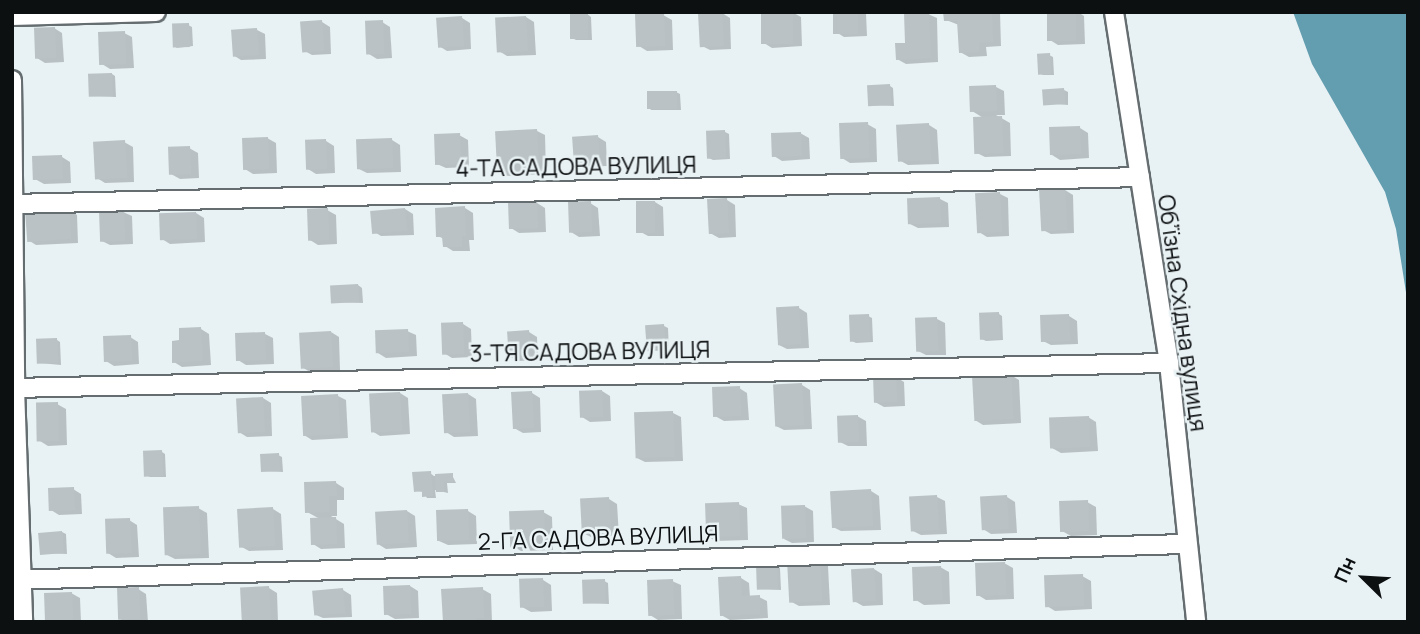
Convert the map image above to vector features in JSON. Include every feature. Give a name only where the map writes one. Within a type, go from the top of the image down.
[{"type":"street","points":[[12,16],[156,12]]},
{"type":"street","name":"Обʼїзна Східна вулиця","points":[[1114,12],[1169,363],[1196,622]]},
{"type":"street","points":[[12,80],[17,580],[23,622]]},
{"type":"street","name":"4-ТА САДОВА ВУЛИЦЯ","points":[[13,204],[1140,177]]},
{"type":"street","name":"3-ТЯ САДОВА ВУЛИЦЯ","points":[[14,388],[1169,363]]},
{"type":"street","name":"2-ГА САДОВА ВУЛИЦЯ","points":[[17,580],[1186,544]]},
{"type":"water","points":[[1293,12],[1408,12],[1408,305],[1396,229],[1385,192],[1312,64]]},
{"type":"building","points":[[722,12],[724,46],[700,47],[698,13]]},
{"type":"building","points":[[761,12],[793,12],[793,44],[761,44]]},
{"type":"building","points":[[833,12],[858,12],[858,34],[833,34]]},
{"type":"building","points":[[929,12],[931,58],[896,60],[895,43],[905,43],[904,13]]},
{"type":"building","points":[[943,12],[992,12],[993,42],[979,43],[979,52],[959,53],[957,21],[944,21]]},
{"type":"building","points":[[1047,12],[1076,12],[1076,41],[1047,41]]},
{"type":"building","points":[[570,13],[588,13],[588,39],[570,39]]},
{"type":"building","points":[[664,13],[665,46],[636,47],[635,14]]},
{"type":"building","points":[[462,16],[464,46],[438,48],[436,18]]},
{"type":"building","points":[[526,16],[528,51],[497,53],[495,18]]},
{"type":"building","points":[[322,20],[324,51],[302,52],[300,22]]},
{"type":"building","points":[[383,20],[384,54],[366,55],[365,21]]},
{"type":"building","points":[[189,23],[190,47],[173,48],[172,24]]},
{"type":"building","points":[[55,27],[56,58],[35,59],[34,28]]},
{"type":"building","points":[[257,28],[259,55],[233,57],[231,30]]},
{"type":"building","points":[[125,31],[126,64],[99,65],[98,32]]},
{"type":"building","points":[[1050,53],[1051,74],[1038,75],[1037,54]]},
{"type":"building","points":[[112,73],[113,96],[89,97],[88,74]]},
{"type":"building","points":[[890,84],[891,105],[868,106],[867,85]]},
{"type":"building","points":[[996,85],[997,111],[970,112],[969,86]]},
{"type":"building","points":[[1064,88],[1065,104],[1043,105],[1042,90]]},
{"type":"building","points":[[647,91],[677,91],[677,109],[647,109]]},
{"type":"building","points":[[1002,116],[1003,153],[974,154],[973,117]]},
{"type":"building","points":[[868,122],[869,158],[840,159],[839,123]]},
{"type":"building","points":[[929,123],[931,160],[898,162],[896,125]]},
{"type":"building","points":[[1080,126],[1081,154],[1050,155],[1049,127]]},
{"type":"building","points":[[537,129],[539,170],[497,172],[495,131]]},
{"type":"building","points":[[725,130],[726,158],[707,159],[706,131]]},
{"type":"building","points":[[801,132],[802,156],[772,157],[771,133]]},
{"type":"building","points":[[460,133],[461,164],[435,165],[434,134]]},
{"type":"building","points":[[598,135],[600,162],[574,164],[572,137]]},
{"type":"building","points":[[268,137],[269,169],[243,170],[242,138]]},
{"type":"building","points":[[392,138],[393,168],[357,169],[356,139]]},
{"type":"building","points":[[326,139],[327,169],[306,170],[305,140]]},
{"type":"building","points":[[125,140],[127,178],[95,180],[93,142]]},
{"type":"building","points":[[190,146],[191,174],[169,175],[168,147]]},
{"type":"building","points":[[62,155],[63,179],[33,180],[32,156]]},
{"type":"building","points":[[1065,188],[1067,230],[1041,231],[1039,189]]},
{"type":"building","points":[[1000,192],[1002,232],[977,233],[975,193]]},
{"type":"building","points":[[940,197],[941,223],[908,224],[907,198]]},
{"type":"building","points":[[727,198],[729,233],[709,234],[707,199]]},
{"type":"building","points":[[537,201],[538,228],[509,229],[508,202]]},
{"type":"building","points":[[591,201],[592,232],[569,233],[568,202]]},
{"type":"building","points":[[636,201],[655,201],[655,233],[636,233]]},
{"type":"building","points":[[465,206],[466,236],[462,236],[462,247],[443,247],[442,237],[436,237],[435,208]]},
{"type":"building","points":[[69,208],[71,239],[27,242],[25,211]]},
{"type":"building","points":[[328,208],[329,240],[308,241],[307,209]]},
{"type":"building","points":[[405,208],[407,231],[372,234],[370,211]]},
{"type":"building","points":[[124,210],[125,241],[100,242],[99,211]]},
{"type":"building","points":[[196,212],[197,239],[160,240],[159,213]]},
{"type":"building","points":[[358,284],[359,302],[331,303],[330,285]]},
{"type":"building","points":[[799,306],[801,344],[778,345],[776,307]]},
{"type":"building","points":[[999,312],[1000,339],[980,340],[979,313]]},
{"type":"building","points":[[869,314],[870,341],[850,342],[849,315]]},
{"type":"building","points":[[1069,314],[1070,341],[1041,342],[1040,315]]},
{"type":"building","points":[[937,317],[938,351],[916,352],[915,318]]},
{"type":"building","points":[[463,322],[464,354],[442,355],[441,323]]},
{"type":"building","points":[[664,324],[666,350],[647,351],[645,325]]},
{"type":"building","points":[[201,327],[203,361],[172,363],[172,341],[179,340],[179,328]]},
{"type":"building","points":[[408,329],[409,352],[376,353],[375,330]]},
{"type":"building","points":[[529,330],[531,356],[509,357],[507,332]]},
{"type":"building","points":[[331,331],[333,367],[301,369],[299,333]]},
{"type":"building","points":[[265,332],[266,360],[236,361],[235,333]]},
{"type":"building","points":[[131,335],[132,361],[104,362],[103,336]]},
{"type":"building","points":[[57,338],[58,363],[37,364],[36,339]]},
{"type":"building","points":[[1011,374],[1013,419],[974,421],[972,376]]},
{"type":"building","points":[[896,375],[897,402],[874,403],[873,376]]},
{"type":"building","points":[[802,383],[804,425],[775,426],[773,385]]},
{"type":"building","points":[[740,386],[741,416],[713,417],[712,387]]},
{"type":"building","points":[[602,390],[603,417],[580,418],[579,391]]},
{"type":"building","points":[[532,391],[534,428],[513,429],[511,392]]},
{"type":"building","points":[[400,392],[402,431],[371,433],[369,394]]},
{"type":"building","points":[[468,393],[470,432],[444,433],[442,394]]},
{"type":"building","points":[[338,394],[340,434],[303,436],[301,396]]},
{"type":"building","points":[[263,397],[265,432],[238,433],[236,398]]},
{"type":"building","points":[[36,402],[58,402],[59,441],[37,441]]},
{"type":"building","points":[[673,411],[675,457],[636,458],[634,412]]},
{"type":"building","points":[[858,415],[859,442],[838,443],[837,416]]},
{"type":"building","points":[[1089,416],[1090,447],[1050,448],[1049,417]]},
{"type":"building","points":[[162,450],[163,476],[144,477],[143,451]]},
{"type":"building","points":[[279,453],[280,471],[261,472],[260,454]]},
{"type":"building","points":[[431,471],[433,496],[422,497],[422,491],[414,492],[412,472]]},
{"type":"building","points":[[453,473],[453,482],[444,482],[444,492],[436,492],[435,474]]},
{"type":"building","points":[[336,481],[337,496],[329,496],[330,512],[305,513],[304,482]]},
{"type":"building","points":[[74,487],[75,510],[49,511],[48,488]]},
{"type":"building","points":[[871,489],[873,526],[832,528],[830,491]]},
{"type":"building","points":[[937,495],[939,530],[911,531],[909,496]]},
{"type":"building","points":[[1007,495],[1009,529],[982,530],[980,496]]},
{"type":"building","points":[[609,497],[611,532],[582,533],[580,499]]},
{"type":"building","points":[[1088,500],[1089,531],[1060,532],[1059,501]]},
{"type":"building","points":[[739,502],[740,536],[706,537],[705,503]]},
{"type":"building","points":[[805,505],[806,538],[782,539],[781,506]]},
{"type":"building","points":[[199,506],[201,554],[165,555],[163,507]]},
{"type":"building","points":[[273,507],[275,546],[239,548],[237,509]]},
{"type":"building","points":[[468,509],[469,540],[437,541],[436,510]]},
{"type":"building","points":[[407,510],[409,543],[377,545],[375,512]]},
{"type":"building","points":[[544,510],[545,546],[510,547],[509,511]]},
{"type":"building","points":[[336,517],[337,544],[311,545],[310,518]]},
{"type":"building","points":[[130,518],[131,553],[106,554],[105,519]]},
{"type":"building","points":[[62,531],[64,553],[40,555],[38,533]]},
{"type":"building","points":[[820,559],[822,601],[789,603],[787,561]]},
{"type":"building","points":[[1005,562],[1006,595],[976,596],[975,563]]},
{"type":"building","points":[[777,564],[778,589],[757,590],[756,565]]},
{"type":"building","points":[[941,566],[942,600],[913,601],[912,567]]},
{"type":"building","points":[[874,568],[876,601],[853,602],[851,569]]},
{"type":"building","points":[[1083,574],[1084,606],[1045,607],[1044,575]]},
{"type":"building","points":[[741,576],[742,596],[760,595],[760,614],[720,616],[718,577]]},
{"type":"building","points":[[543,578],[544,607],[520,608],[519,579]]},
{"type":"building","points":[[605,579],[606,603],[583,604],[582,580]]},
{"type":"building","points":[[673,579],[674,615],[648,616],[647,580]]},
{"type":"building","points":[[410,585],[411,614],[384,615],[383,586]]},
{"type":"building","points":[[269,586],[271,622],[242,622],[240,588]]},
{"type":"building","points":[[139,587],[140,619],[118,620],[117,588]]},
{"type":"building","points":[[483,587],[484,618],[476,618],[477,622],[443,622],[441,589]]},
{"type":"building","points":[[343,588],[345,613],[314,616],[312,591]]},
{"type":"building","points":[[72,592],[73,622],[45,622],[44,593]]}]
